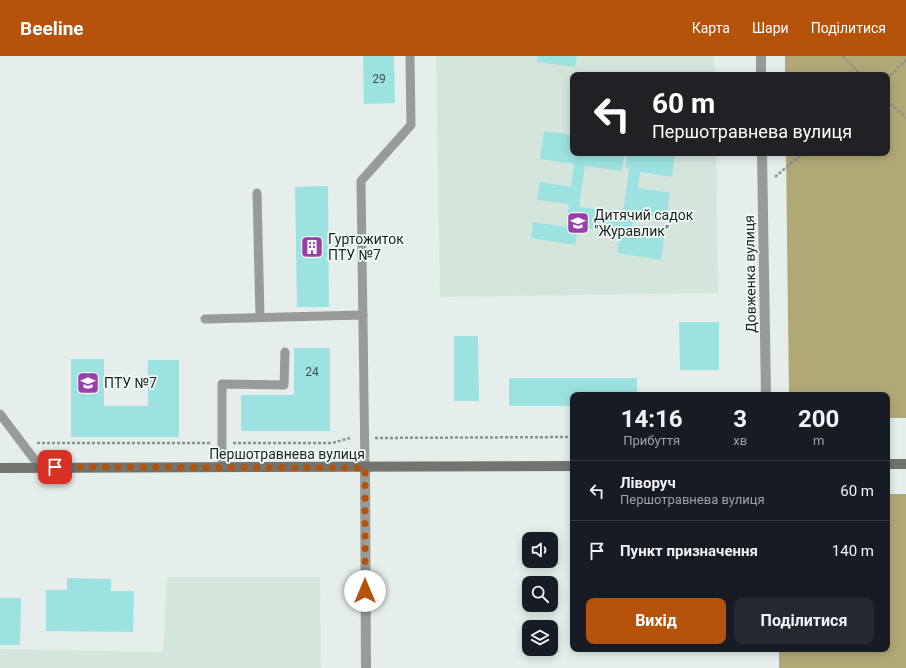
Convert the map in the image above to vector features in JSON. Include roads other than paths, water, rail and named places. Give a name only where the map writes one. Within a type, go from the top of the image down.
[{"type":"street","points":[[761,56],[761,72]]},
{"type":"street","name":"Довженка вулиця","points":[[762,156],[766,392]]},
{"type":"street","points":[[890,464],[906,464]]},
{"type":"street","name":"Першотравнева вулиця","points":[[0,468],[365,468],[570,466]]},
{"type":"street","points":[[365,468],[366,668]]},
{"type":"lane","points":[[365,468],[361,181],[411,125],[410,56]]},
{"type":"lane","points":[[257,193],[260,318]]},
{"type":"lane","points":[[205,319],[363,315]]},
{"type":"lane","points":[[222,467],[222,384],[284,385],[285,352]]},
{"type":"lane","points":[[0,414],[40,467]]},
{"type":"place","name":"Дитячий садок \"Журавлик\"","points":[[578,223]]},
{"type":"place","name":"Гуртожиток ПТУ №7","points":[[312,247]]},
{"type":"place","name":"ПТУ №7","points":[[88,383]]}]
